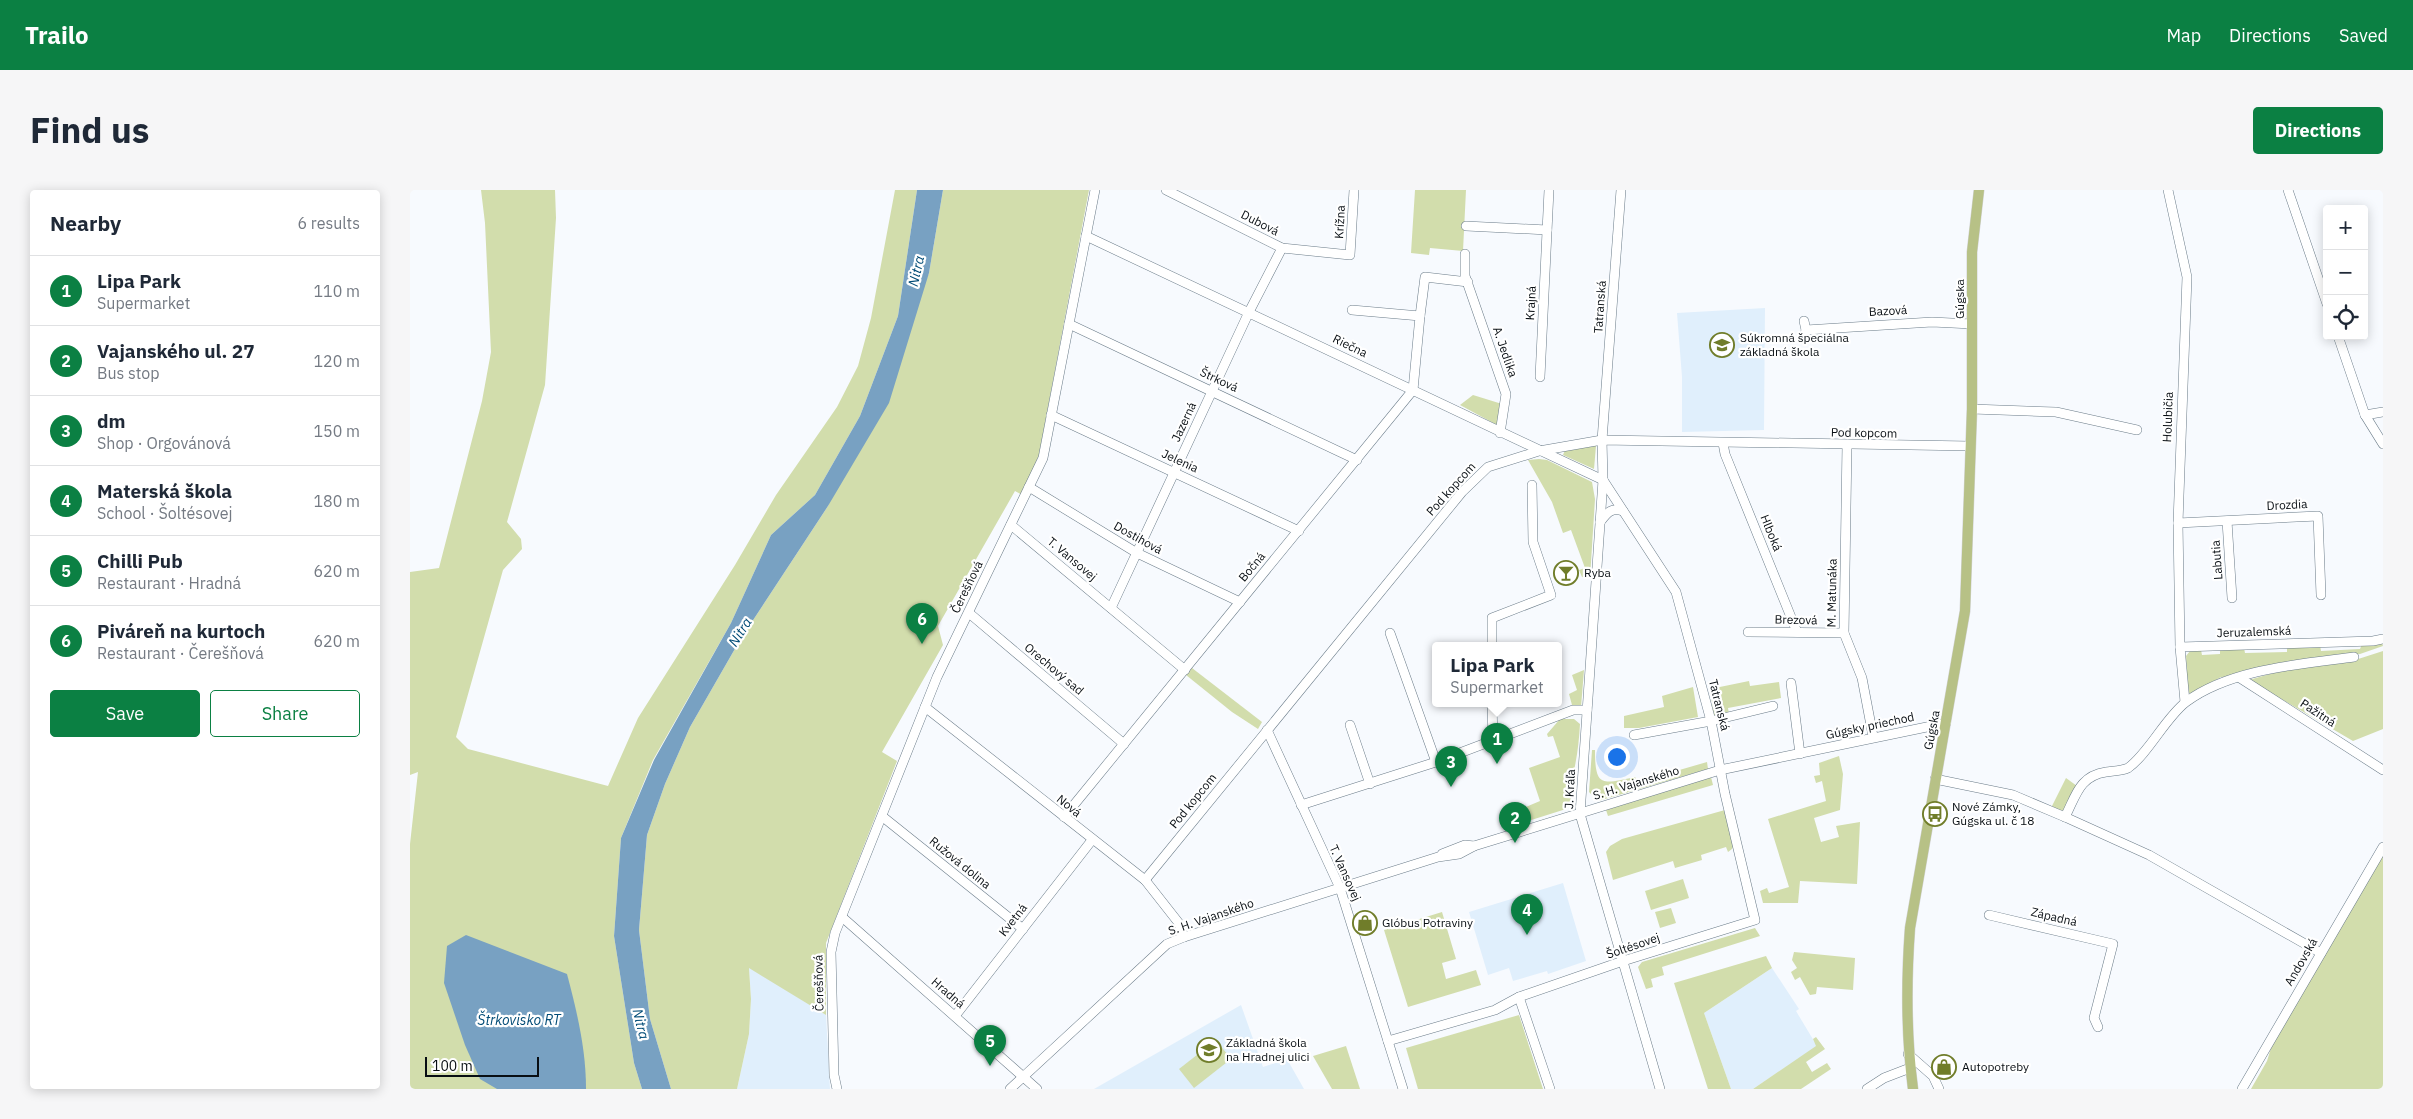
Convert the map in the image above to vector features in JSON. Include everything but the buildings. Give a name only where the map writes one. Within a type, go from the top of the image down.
[{"type":"main road","name":"Gúgska","points":[[1913,1089],[1908,1054],[1906,980],[1910,928],[1965,611],[1972,409],[1972,252],[1979,190]]},
{"type":"street","name":"Čerešňová","points":[[837,1089],[834,1075],[831,952],[842,917],[883,817],[925,706],[1043,458],[1095,190]]},
{"type":"street","name":"Dubová","points":[[1166,190],[1282,248],[1350,255]]},
{"type":"street","name":"Krížna","points":[[1350,255],[1354,190]]},
{"type":"street","name":"Krajná","points":[[1540,377],[1549,190]]},
{"type":"street","name":"Tatranská","points":[[1621,190],[1602,440],[1603,480],[1676,592],[1711,722],[1720,770],[1755,920]]},
{"type":"street","name":"Holubičia","points":[[2168,190],[2187,277],[2178,523],[2180,647]]},
{"type":"street","points":[[2288,190],[2324,295]]},
{"type":"street","points":[[1466,226],[1547,230]]},
{"type":"street","name":"Riečna","points":[[1086,236],[1603,480]]},
{"type":"street","name":"Jazerná","points":[[1111,608],[1249,312],[1282,248]]},
{"type":"street","name":"A. Jedlika","points":[[1465,254],[1468,282],[1506,394],[1500,433]]},
{"type":"street","points":[[1413,390],[1425,277],[1468,282]]},
{"type":"street","points":[[1352,310],[1420,316]]},
{"type":"street","name":"Bazová","points":[[1805,330],[1932,322],[1972,324]]},
{"type":"street","name":"Štrková","points":[[1069,324],[1357,460]]},
{"type":"street","points":[[2339,340],[2364,415],[2383,444]]},
{"type":"street","name":"Bočná","points":[[1064,817],[1413,390]]},
{"type":"street","points":[[1972,409],[2056,412],[2137,430]]},
{"type":"street","points":[[2364,415],[2383,412]]},
{"type":"street","name":"Jelenia","points":[[1051,414],[1299,530]]},
{"type":"street","name":"Pod kopcom","points":[[1145,880],[1462,492],[1488,467],[1539,451],[1602,440],[1970,446]]},
{"type":"street","name":"Hlboká","points":[[1723,442],[1725,454],[1797,632]]},
{"type":"street","name":"M. Matunáka","points":[[1848,445],[1844,633],[1862,678],[1873,736]]},
{"type":"street","name":"J. Kráľa","points":[[1603,480],[1580,814],[1660,1089]]},
{"type":"street","points":[[1492,642],[1492,618],[1551,595],[1533,542],[1532,486]]},
{"type":"street","name":"Dostihová","points":[[1029,488],[1137,553],[1240,602]]},
{"type":"street","points":[[1600,522],[1608,511],[1623,510]]},
{"type":"street","name":"Drozdia","points":[[2178,523],[2318,516],[2321,595]]},
{"type":"street","name":"Labutia","points":[[2227,521],[2232,598]]},
{"type":"street","name":"T. Vansovej","points":[[1011,525],[1185,670]]},
{"type":"street","name":"Orechový sad","points":[[969,613],[1124,744]]},
{"type":"street","name":"Brezová","points":[[1748,632],[1844,633]]},
{"type":"street","points":[[1390,633],[1436,762]]},
{"type":"street","name":"Jeruzalemská","points":[[2180,647],[2373,641],[2383,639]]},
{"type":"street","points":[[2180,647],[2185,702]]},
{"type":"street","points":[[2065,817],[2082,784],[2088,777],[2095,773],[2129,767],[2185,702],[2222,682],[2295,663],[2354,657]]},
{"type":"street","name":"Pažitná","points":[[2240,678],[2383,770]]},
{"type":"street","points":[[1791,683],[1800,754]]},
{"type":"street","name":"Nová","points":[[925,706],[1092,840],[1145,880],[1178,922],[1184,937]]},
{"type":"street","points":[[1634,735],[1711,722],[1774,706]]},
{"type":"street","points":[[1492,707],[1493,741]]},
{"type":"street","points":[[1301,805],[1436,762],[1573,710],[1587,710]]},
{"type":"street","name":"Gúgsky priechod","points":[[1720,770],[1800,754],[1873,736],[1946,723]]},
{"type":"street","points":[[1350,725],[1370,784]]},
{"type":"street","name":"T. Vansovej","points":[[1267,730],[1340,888],[1403,1089]]},
{"type":"street","name":"S. H. Vajanského","points":[[1010,1089],[1167,944],[1438,857],[1459,854],[1474,846],[1720,770]]},
{"type":"street","points":[[1935,779],[2013,795],[2065,817],[2149,855],[2321,953]]},
{"type":"street","name":"Ružová dolina","points":[[883,817],[1023,929]]},
{"type":"street","name":"Kvetná","points":[[955,1016],[1092,840]]},
{"type":"street","name":"Andovská","points":[[2242,1089],[2383,847]]},
{"type":"street","name":"Západná","points":[[1989,915],[2113,944],[2094,1018],[2098,1026]]},
{"type":"street","name":"Hradná","points":[[842,917],[1037,1089]]},
{"type":"street","name":"Šoltésovej","points":[[1388,1041],[1495,1010],[1519,997],[1623,961],[1755,920]]},
{"type":"street","points":[[1519,997],[1550,1089]]},
{"type":"street","points":[[1908,1054],[1933,1076],[1939,1089]]},
{"type":"street","points":[[1867,1089],[1884,1078],[1910,1068]]},
{"type":"shaded area","name":"Súkromná špeciálna základná škola","points":[[1765,308],[1764,430],[1682,432],[1682,377],[1677,313]]},
{"type":"shaded area","points":[[1563,883],[1586,961],[1548,974],[1547,971],[1513,981],[1509,968],[1488,975],[1469,912]]},
{"type":"shaded area","points":[[749,967],[826,1015],[830,1089],[737,1089],[749,1034],[751,999]]},
{"type":"shaded area","points":[[1772,968],[1799,1009],[1796,1011],[1817,1046],[1753,1089],[1731,1089],[1704,1013]]},
{"type":"shaded area","name":"Základná škola na Hradnej ulici","points":[[1241,1005],[1263,1067],[1287,1059],[1304,1089],[1094,1089]]},
{"type":"green space","points":[[481,190],[555,190],[556,218],[545,385],[507,522],[521,539],[522,549],[503,570],[456,737],[468,749],[608,786],[638,718],[735,565],[776,495],[837,407],[858,366],[871,318],[895,190],[917,190],[898,316],[860,416],[815,495],[771,535],[731,623],[653,760],[621,838],[614,936],[634,1063],[642,1089],[410,1089],[410,844],[418,772],[410,775],[410,572],[439,568],[482,401],[491,352],[485,223]]},
{"type":"green space","points":[[943,190],[1089,190],[1039,455],[1022,495],[1015,491],[938,626],[943,645],[882,752],[897,761],[826,943],[826,1015],[749,968],[751,999],[749,1034],[737,1089],[671,1089],[650,1019],[639,930],[647,835],[665,784],[690,727],[740,640],[828,506],[929,273]]},
{"type":"green space","points":[[1415,190],[1466,190],[1463,251],[1430,248],[1429,255],[1411,253]]},
{"type":"green space","points":[[1473,395],[1502,404],[1497,425],[1460,405]]},
{"type":"green space","points":[[1596,446],[1594,469],[1563,455],[1565,450]]},
{"type":"green space","points":[[1528,460],[1547,460],[1592,482],[1595,499],[1590,578],[1582,577],[1579,570],[1585,568],[1571,530],[1563,533],[1552,502]]},
{"type":"green space","points":[[2382,643],[2383,646],[2360,654],[2290,662],[2239,676],[2221,677],[2193,693],[2188,693],[2186,656],[2190,651],[2201,650],[2202,655],[2220,654],[2220,649],[2244,648],[2245,653],[2287,652],[2287,647],[2320,645],[2321,651],[2360,649],[2362,644]]},
{"type":"green space","points":[[2383,651],[2383,729],[2353,741],[2249,680],[2294,667],[2352,661]]},
{"type":"green space","points":[[1192,668],[1262,722],[1258,729],[1232,712],[1186,675]]},
{"type":"green space","points":[[1584,670],[1581,707],[1572,705],[1569,694],[1577,690],[1572,675]]},
{"type":"green space","points":[[1749,681],[1750,686],[1779,682],[1781,698],[1728,708],[1729,714],[1714,716],[1710,689]]},
{"type":"green space","points":[[1693,687],[1698,717],[1639,728],[1624,728],[1624,716],[1664,707],[1662,696]]},
{"type":"green space","points":[[1560,719],[1574,719],[1580,724],[1578,750],[1569,805],[1566,809],[1525,822],[1521,809],[1540,801],[1529,768],[1560,757],[1553,736],[1548,737],[1547,734]]},
{"type":"green space","points":[[1592,750],[1595,750],[1595,762],[1599,777],[1608,782],[1635,777],[1638,782],[1707,762],[1708,769],[1598,801],[1589,792]]},
{"type":"green space","points":[[1839,756],[1843,774],[1840,810],[1814,818],[1821,842],[1839,837],[1836,826],[1860,822],[1857,884],[1800,881],[1798,903],[1763,903],[1760,891],[1767,888],[1769,893],[1789,887],[1768,819],[1826,801],[1822,781],[1816,783],[1814,776],[1820,775],[1819,763]]},
{"type":"green space","points":[[1711,777],[1713,785],[1608,816],[1606,810]]},
{"type":"green space","points":[[2066,778],[2077,786],[2065,810],[2061,811],[2052,806]]},
{"type":"green space","points":[[1725,810],[1734,844],[1728,852],[1726,847],[1701,855],[1702,860],[1675,868],[1673,861],[1613,880],[1606,852],[1610,846],[1622,839]]},
{"type":"green space","points":[[2383,855],[2383,1089],[2251,1089],[2267,1061],[2272,1045]]},
{"type":"green space","points":[[1683,879],[1689,898],[1651,910],[1645,891]]},
{"type":"green space","points":[[1671,908],[1676,923],[1660,928],[1655,912]]},
{"type":"green space","points":[[1442,912],[1456,959],[1442,963],[1446,979],[1476,970],[1481,985],[1408,1007],[1384,930]]},
{"type":"green space","points":[[1755,928],[1760,936],[1662,967],[1664,975],[1651,979],[1653,987],[1646,989],[1638,967],[1642,962]]},
{"type":"green space","points":[[1794,952],[1855,958],[1853,990],[1817,987],[1816,994],[1810,995],[1800,977],[1795,980],[1791,972],[1797,968],[1792,960]]},
{"type":"green space","points":[[1766,956],[1772,968],[1704,1013],[1731,1089],[1708,1089],[1674,983]]},
{"type":"green space","points":[[1519,1015],[1543,1089],[1418,1089],[1406,1048]]},
{"type":"green space","points":[[1816,1037],[1825,1049],[1806,1062],[1812,1072],[1827,1063],[1831,1069],[1801,1089],[1753,1089],[1816,1046],[1813,1039]]},
{"type":"green space","points":[[1216,1040],[1231,1059],[1194,1088],[1179,1069]]},
{"type":"green space","points":[[1346,1046],[1360,1089],[1332,1089],[1313,1056]]},
{"type":"water","name":"Nitra","points":[[917,190],[943,190],[929,273],[889,403],[828,506],[740,640],[690,727],[665,784],[647,835],[639,930],[650,1019],[671,1089],[642,1089],[634,1063],[614,936],[621,838],[654,760],[731,623],[771,535],[815,495],[860,416],[898,316]]},
{"type":"water","name":"Štrkovisko RT","points":[[466,935],[567,974],[583,1045],[586,1089],[497,1089],[480,1079],[465,1045],[444,983],[447,946]]},
{"type":"place","name":"Súkromná špeciálna základná škola","points":[[1722,345]]},
{"type":"place","name":"Ryba","points":[[1566,573]]},
{"type":"place","name":"Piváreň na kurtoch","points":[[922,644]]},
{"type":"place","name":"Lipa Park","points":[[1497,764]]},
{"type":"place","name":"dm","points":[[1451,787]]},
{"type":"place","name":"Nové Zámky, Gúgska ul. č 18","points":[[1935,814]]},
{"type":"place","name":"Vajanského ul. 27","points":[[1515,843]]},
{"type":"place","name":"Glóbus Potraviny","points":[[1365,923]]},
{"type":"place","name":"Materská škola","points":[[1527,935]]},
{"type":"place","name":"Základná škola na Hradnej ulici","points":[[1209,1050]]},
{"type":"place","name":"Chilli Pub","points":[[990,1066]]},
{"type":"place","name":"Autopotreby","points":[[1944,1067]]}]
